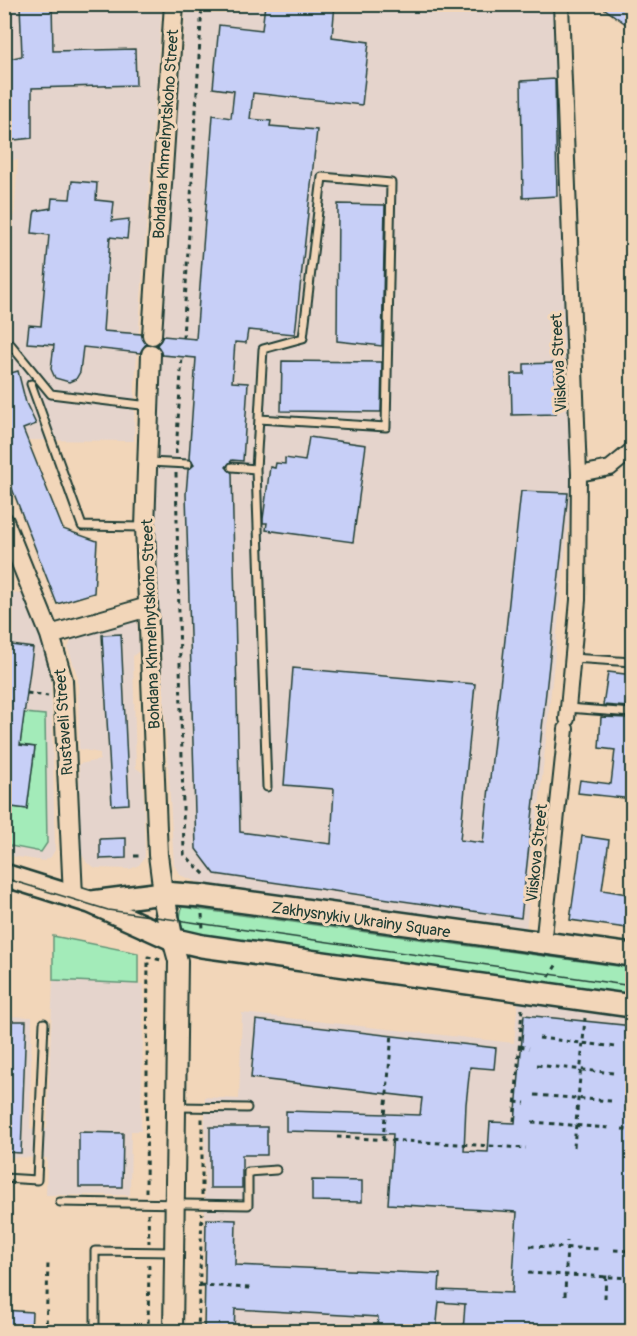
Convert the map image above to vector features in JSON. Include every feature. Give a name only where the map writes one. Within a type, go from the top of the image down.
[{"type":"main road","points":[[4,875],[82,899],[172,939],[214,948],[384,974],[633,1006]]},
{"type":"main road","name":"Zakhysnykiv Ukrainy Square","points":[[82,899],[163,893],[202,896],[633,956]]},
{"type":"main road","points":[[163,893],[172,939]]},
{"type":"street","name":"Bohdana Khmelnytskoho Street","points":[[152,335],[174,4]]},
{"type":"street","name":"Viiskova Street","points":[[543,945],[578,600],[579,474],[561,4]]},
{"type":"street","name":"Bohdana Khmelnytskoho Street","points":[[151,354],[145,527],[158,855],[163,893]]},
{"type":"street","points":[[579,474],[610,468],[633,450]]},
{"type":"street","name":"Rustaveli Street","points":[[4,521],[50,635],[63,680],[82,899]]},
{"type":"street","points":[[50,635],[148,607]]},
{"type":"street","points":[[172,939],[178,961],[173,1332]]},
{"type":"lane","points":[[259,419],[386,427],[391,183],[322,177],[303,338],[263,349],[256,469],[267,788]]},
{"type":"lane","points":[[11,345],[51,394],[149,406]]},
{"type":"lane","points":[[31,384],[82,526],[145,527]]},
{"type":"lane","points":[[146,461],[188,464]]},
{"type":"lane","points":[[232,467],[256,469]]},
{"type":"lane","points":[[572,658],[633,662]]},
{"type":"lane","points":[[567,719],[632,713]]},
{"type":"lane","points":[[4,1178],[37,1180],[44,1023]]},
{"type":"lane","points":[[176,1107],[247,1108]]},
{"type":"lane","points":[[60,1202],[248,1205],[248,1172],[276,1170]]},
{"type":"lane","points":[[95,1332],[95,1251],[174,1252]]},
{"type":"path","points":[[183,338],[202,4]]},
{"type":"path","points":[[182,356],[176,463],[184,854],[205,876],[216,878]]},
{"type":"path","points":[[27,693],[48,696]]},
{"type":"path","points":[[173,855],[184,854]]},
{"type":"path","points":[[202,909],[203,936]]},
{"type":"path","points":[[148,1332],[149,1252],[146,1204],[148,957],[161,960]]},
{"type":"path","points":[[546,980],[561,958]]},
{"type":"path","points":[[514,1121],[522,1004]]},
{"type":"path","points":[[574,1147],[585,1016]]},
{"type":"path","points":[[383,1140],[392,1033]]},
{"type":"path","points":[[539,1038],[616,1047]]},
{"type":"path","points":[[520,1046],[529,1048]]},
{"type":"path","points":[[537,1065],[613,1073]]},
{"type":"path","points":[[626,1074],[633,1075]]},
{"type":"path","points":[[535,1095],[611,1101]]},
{"type":"path","points":[[515,1102],[525,1103]]},
{"type":"path","points":[[624,1102],[633,1103]]},
{"type":"path","points":[[198,1332],[202,1118]]},
{"type":"path","points":[[532,1122],[609,1128]]},
{"type":"path","points":[[622,1129],[633,1130]]},
{"type":"path","points":[[337,1137],[526,1148]]},
{"type":"path","points":[[546,1247],[547,1240]]},
{"type":"path","points":[[565,1296],[567,1241]]},
{"type":"path","points":[[586,1249],[587,1242]]},
{"type":"path","points":[[626,1245],[626,1251]]},
{"type":"path","points":[[530,1246],[601,1250]]},
{"type":"path","points":[[614,1250],[633,1251]]},
{"type":"path","points":[[46,1332],[48,1263]]},
{"type":"path","points":[[605,1298],[606,1271]]},
{"type":"path","points":[[528,1273],[633,1278]]},
{"type":"path","points":[[200,1285],[250,1288]]},
{"type":"shaded area","points":[[5,5],[162,5],[135,383],[134,441],[27,440],[5,449],[4,368],[18,160],[5,160]]},
{"type":"shaded area","points":[[186,5],[555,5],[572,490],[526,931],[197,882],[180,875],[174,865],[154,531],[155,417]]},
{"type":"shaded area","points":[[4,592],[22,594],[41,641],[51,679],[55,850],[51,857],[44,861],[5,855]]},
{"type":"shaded area","points":[[137,620],[139,651],[133,656],[136,768],[143,773],[145,857],[139,865],[130,869],[96,868],[87,863],[81,853],[79,764],[100,760],[100,753],[79,749],[78,678],[68,648],[73,636]]},
{"type":"shaded area","points":[[53,980],[144,984],[141,1131],[131,1131],[130,1195],[46,1195],[47,1158],[5,1157],[5,1016],[32,1017],[30,1129],[47,1129]]},
{"type":"shaded area","points":[[518,1001],[632,1016],[632,1331],[204,1332],[205,1097],[239,1099],[242,1013],[514,1043]]},
{"type":"green space","points":[[24,713],[45,715],[47,843],[41,852],[5,845],[5,806],[27,809],[35,747],[20,745]]},
{"type":"green space","points":[[182,907],[632,968],[632,998],[208,938],[180,930],[178,927]]},
{"type":"green space","points":[[53,936],[138,953],[138,984],[53,980]]},
{"type":"building","points":[[20,4],[52,4],[53,51],[135,49],[136,85],[32,88],[32,138],[6,141],[4,60],[22,56]]},
{"type":"building","points":[[265,4],[335,4],[332,37],[369,42],[362,105],[253,93],[250,119],[271,121],[270,126],[317,130],[295,334],[248,330],[246,343],[235,342],[232,382],[248,383],[243,461],[232,460],[226,467],[232,473],[240,832],[331,844],[334,789],[284,785],[293,668],[475,684],[460,840],[483,843],[521,491],[568,493],[521,918],[215,874],[196,849],[186,494],[188,470],[194,465],[189,458],[196,358],[162,355],[157,345],[163,336],[196,339],[213,115],[231,118],[234,91],[213,88],[219,25],[262,30]]},
{"type":"building","points":[[598,4],[633,4],[633,29]]},
{"type":"building","points":[[555,79],[557,196],[523,198],[521,81]]},
{"type":"building","points":[[72,181],[97,183],[96,200],[114,202],[112,221],[129,219],[127,239],[110,237],[103,331],[141,334],[146,344],[140,353],[83,347],[80,372],[76,379],[69,382],[55,378],[51,369],[54,345],[27,343],[29,325],[41,326],[49,235],[32,233],[35,211],[51,208],[52,198],[70,199]]},
{"type":"building","points":[[338,204],[385,205],[382,346],[337,341]]},
{"type":"building","points":[[282,361],[382,362],[381,412],[281,411]]},
{"type":"building","points":[[555,363],[556,414],[512,415],[511,374],[524,374],[524,364]]},
{"type":"building","points":[[18,371],[26,403],[36,424],[23,429],[63,529],[97,541],[94,593],[57,604],[4,468],[4,375]]},
{"type":"building","points":[[309,437],[366,445],[353,542],[266,530],[267,523],[263,523],[270,467],[275,468],[276,463],[285,464],[285,458],[305,461]]},
{"type":"building","points":[[121,634],[129,804],[112,805],[102,635]]},
{"type":"building","points":[[4,644],[33,648],[20,745],[35,747],[27,809],[4,806]]},
{"type":"building","points":[[608,672],[633,675],[629,707],[603,705]]},
{"type":"building","points":[[601,717],[628,718],[628,721],[633,721],[633,799],[578,793],[580,780],[611,784],[615,750],[599,748]]},
{"type":"building","points":[[582,836],[609,840],[602,890],[633,895],[633,929],[570,920]]},
{"type":"building","points":[[126,838],[126,858],[100,859],[100,839]]},
{"type":"building","points":[[524,1015],[633,1026],[633,1332],[463,1332],[465,1304],[439,1302],[436,1332],[377,1332],[378,1317],[235,1309],[234,1330],[204,1329],[206,1219],[236,1220],[235,1265],[440,1274],[439,1290],[512,1293],[517,1212],[388,1204],[393,1134],[286,1131],[286,1111],[420,1115],[422,1098],[251,1078],[256,1020],[496,1048],[494,1069],[470,1067],[466,1104],[464,1151],[488,1152],[490,1122],[515,1123]]},
{"type":"building","points":[[4,1021],[26,1021],[21,1153],[4,1152]]},
{"type":"building","points":[[210,1127],[267,1127],[267,1155],[242,1155],[242,1188],[210,1188]]},
{"type":"building","points":[[79,1132],[123,1133],[122,1187],[79,1187]]},
{"type":"building","points":[[312,1180],[362,1181],[362,1202],[312,1201]]},
{"type":"building","points":[[4,1310],[32,1312],[31,1332],[4,1332]]},
{"type":"tram line","points":[[4,878],[108,910],[632,986]]}]
